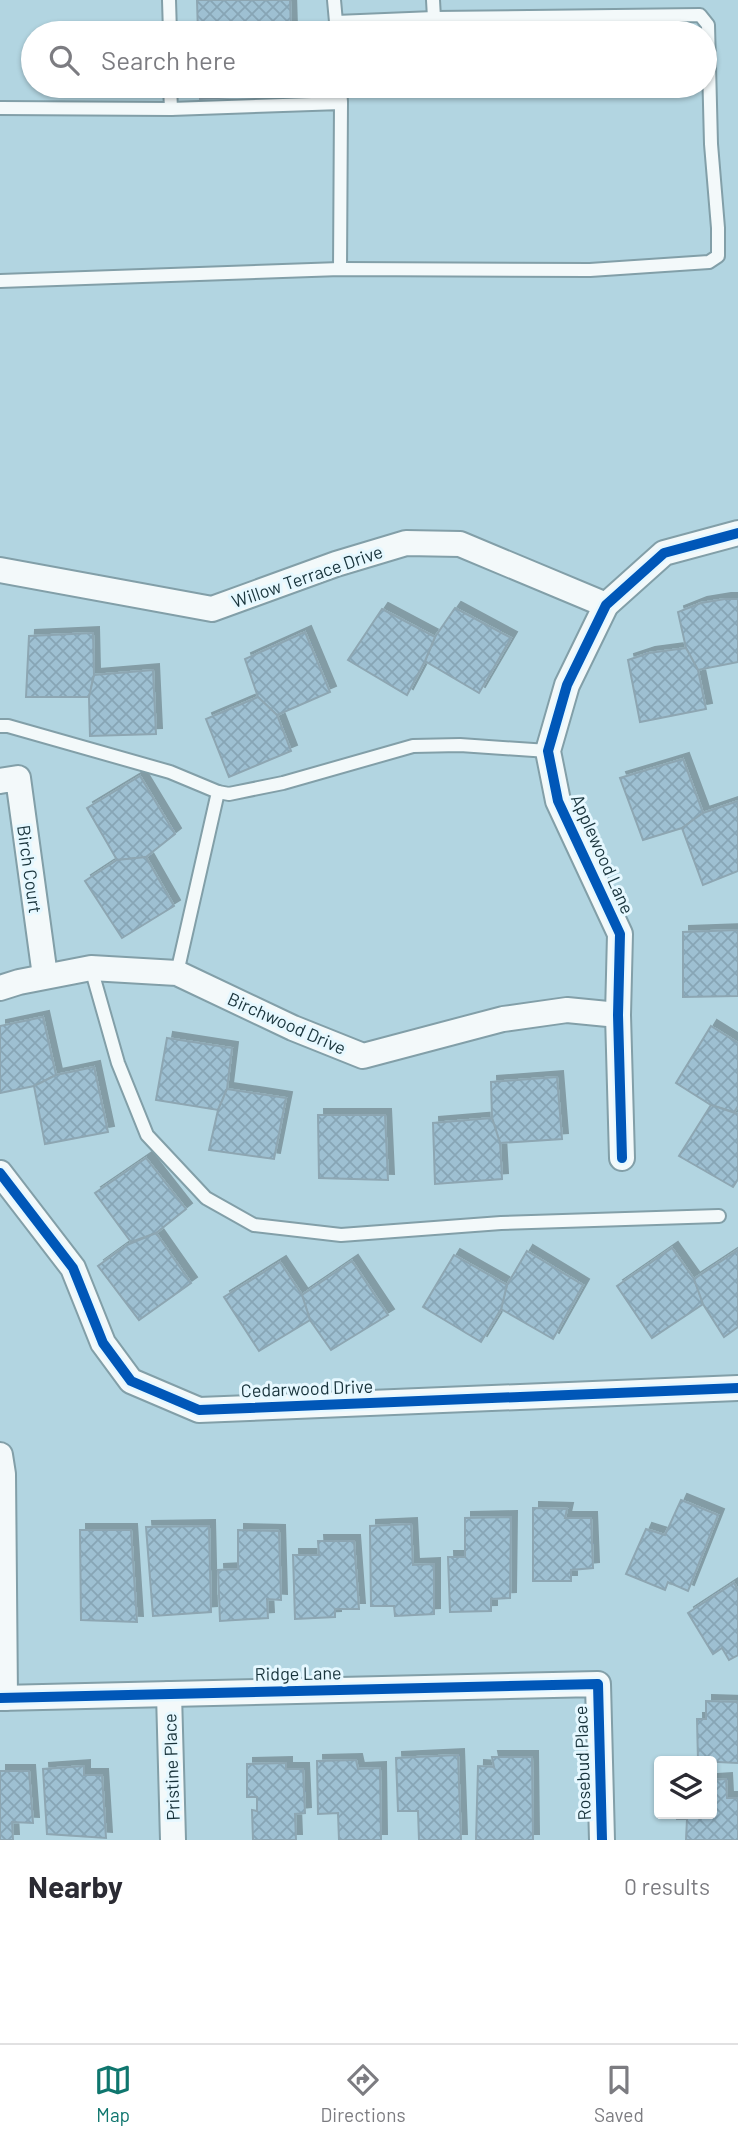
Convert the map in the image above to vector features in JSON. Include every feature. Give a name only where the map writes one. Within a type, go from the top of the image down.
[{"type":"street","name":"Applewood Lane","points":[[622,1158],[618,1015],[620,934],[558,801],[548,751],[567,685],[606,605],[664,553],[738,533]]},
{"type":"street","name":"Willow Terrace Drive","points":[[0,570],[212,609],[336,564],[406,543],[460,544],[606,605]]},
{"type":"street","name":"Birch Court","points":[[0,781],[18,778],[45,976]]},
{"type":"street","name":"Birchwood Drive","points":[[0,988],[91,968],[177,973],[293,1028],[363,1056],[503,1019],[566,1010],[618,1015]]},
{"type":"street","name":"Cedarwood Drive","points":[[0,1172],[73,1268],[103,1343],[131,1381],[199,1410],[738,1388]]},
{"type":"street","points":[[0,1455],[3,1474],[2,1698]]},
{"type":"street","name":"Ridge Lane","points":[[2,1698],[598,1684]]},
{"type":"street","name":"Rosebud Place","points":[[598,1684],[602,1840]]},
{"type":"street","name":"Pristine Place","points":[[169,1694],[173,1840]]},
{"type":"lane","points":[[169,0],[170,21]]},
{"type":"lane","points":[[334,0],[336,21]]},
{"type":"lane","points":[[433,0],[434,18]]},
{"type":"lane","points":[[405,21],[434,18],[700,15],[705,21]]},
{"type":"lane","points":[[171,98],[171,109]]},
{"type":"lane","points":[[340,269],[341,98]]},
{"type":"lane","points":[[0,281],[340,269],[590,270],[709,262],[718,256],[710,98]]},
{"type":"lane","points":[[0,108],[171,109],[341,103]]},
{"type":"lane","points":[[0,726],[170,772],[229,794],[283,783],[413,746],[460,745],[548,751]]},
{"type":"lane","points":[[177,973],[218,792]]},
{"type":"lane","points":[[91,968],[118,1063],[147,1135],[206,1198],[254,1225],[341,1235],[501,1223],[719,1216]]},
{"type":"building","points":[[197,0],[290,0],[291,21],[198,21]]},
{"type":"building","points":[[738,599],[738,662],[698,670],[686,648],[678,612],[701,603]]},
{"type":"building","points":[[455,608],[511,638],[479,693],[425,661],[435,637]]},
{"type":"building","points":[[382,609],[435,637],[407,695],[348,660]]},
{"type":"building","points":[[305,632],[330,692],[277,715],[258,697],[245,659]]},
{"type":"building","points":[[93,633],[94,675],[89,697],[26,697],[29,636]]},
{"type":"building","points":[[686,648],[698,670],[706,709],[640,722],[628,660],[649,653]]},
{"type":"building","points":[[153,670],[156,734],[90,736],[89,697],[94,675]]},
{"type":"building","points":[[258,697],[277,715],[291,751],[229,777],[206,719]]},
{"type":"building","points":[[683,759],[703,813],[682,828],[643,840],[620,778]]},
{"type":"building","points":[[140,776],[175,834],[146,857],[117,860],[87,808]]},
{"type":"building","points":[[738,801],[738,871],[703,885],[682,828],[703,813]]},
{"type":"building","points":[[146,857],[174,906],[122,938],[85,881],[117,860]]},
{"type":"building","points":[[738,930],[738,996],[683,997],[683,932]]},
{"type":"building","points":[[43,1017],[56,1075],[34,1086],[0,1093],[0,1026]]},
{"type":"building","points":[[711,1026],[738,1043],[738,1106],[734,1112],[711,1105],[676,1083]]},
{"type":"building","points":[[167,1038],[232,1048],[227,1089],[218,1110],[156,1100]]},
{"type":"building","points":[[94,1067],[108,1132],[45,1144],[34,1086],[56,1075]]},
{"type":"building","points":[[557,1077],[562,1139],[500,1143],[492,1118],[491,1082]]},
{"type":"building","points":[[227,1089],[286,1098],[274,1159],[209,1150],[218,1110]]},
{"type":"building","points":[[711,1105],[738,1114],[738,1179],[733,1187],[679,1156]]},
{"type":"building","points":[[318,1115],[385,1115],[388,1180],[319,1178]]},
{"type":"building","points":[[492,1118],[500,1143],[502,1179],[435,1184],[433,1123]]},
{"type":"building","points":[[146,1158],[186,1209],[156,1233],[131,1242],[95,1193]]},
{"type":"building","points":[[156,1233],[191,1283],[139,1320],[98,1266],[127,1245]]},
{"type":"building","points":[[672,1248],[694,1279],[703,1304],[652,1338],[617,1286]]},
{"type":"building","points":[[738,1250],[738,1327],[724,1337],[703,1304],[694,1279]]},
{"type":"building","points":[[527,1251],[583,1285],[553,1339],[501,1309],[507,1285]]},
{"type":"building","points":[[454,1255],[507,1285],[501,1309],[481,1342],[423,1307]]},
{"type":"building","points":[[352,1261],[388,1315],[331,1350],[310,1320],[302,1295]]},
{"type":"building","points":[[280,1262],[302,1295],[310,1320],[259,1351],[224,1297]]},
{"type":"building","points":[[681,1500],[718,1515],[688,1591],[668,1582],[665,1590],[626,1574],[646,1529],[665,1535]]},
{"type":"building","points":[[533,1508],[567,1509],[565,1518],[591,1518],[593,1568],[571,1570],[571,1581],[533,1581]]},
{"type":"building","points":[[511,1517],[510,1598],[491,1599],[491,1611],[450,1612],[448,1557],[465,1557],[465,1518]]},
{"type":"building","points":[[411,1524],[413,1565],[434,1564],[434,1614],[395,1616],[394,1606],[371,1606],[370,1526]]},
{"type":"building","points":[[209,1526],[211,1612],[153,1616],[146,1527]]},
{"type":"building","points":[[80,1530],[131,1530],[137,1622],[81,1620]]},
{"type":"building","points":[[238,1530],[279,1531],[281,1600],[267,1599],[268,1618],[220,1621],[218,1570],[238,1569]]},
{"type":"building","points":[[318,1541],[354,1541],[359,1609],[335,1609],[335,1617],[295,1619],[293,1555],[319,1555]]},
{"type":"building","points":[[734,1583],[738,1590],[738,1655],[729,1660],[722,1648],[713,1654],[688,1613]]},
{"type":"building","points":[[706,1701],[738,1702],[738,1763],[717,1762],[717,1756],[698,1756],[697,1719],[706,1719]]},
{"type":"building","points":[[458,1755],[461,1840],[419,1840],[418,1811],[398,1811],[396,1758]]},
{"type":"building","points":[[492,1757],[532,1757],[533,1840],[476,1840],[478,1766],[494,1767]]},
{"type":"building","points":[[356,1760],[358,1769],[380,1768],[381,1840],[339,1840],[338,1813],[318,1814],[317,1761]]},
{"type":"building","points":[[286,1763],[286,1769],[303,1769],[305,1813],[295,1814],[296,1840],[253,1840],[252,1810],[257,1811],[257,1797],[247,1797],[247,1764]]},
{"type":"building","points":[[84,1766],[84,1775],[102,1775],[106,1838],[47,1834],[43,1769]]},
{"type":"building","points":[[0,1771],[29,1771],[33,1823],[12,1822],[13,1840],[0,1840]]},
{"type":"building","points":[[726,1779],[727,1798],[738,1798],[738,1840],[686,1840],[687,1819],[717,1819],[717,1780]]},
{"type":"cycle path","points":[[622,1158],[618,1015],[620,934],[558,801],[548,751],[567,685],[606,605],[664,553],[738,533]]},
{"type":"cycle path","points":[[0,1173],[73,1268],[103,1343],[131,1381],[199,1410],[738,1388]]},
{"type":"cycle path","points":[[0,1698],[598,1684],[602,1840]]}]
